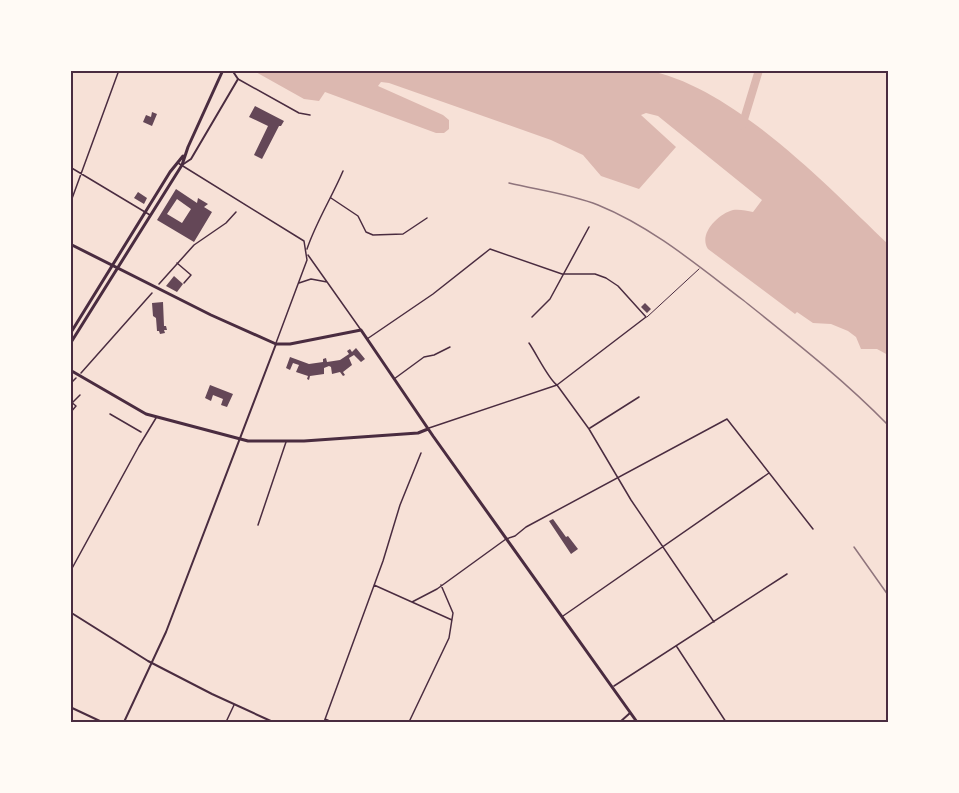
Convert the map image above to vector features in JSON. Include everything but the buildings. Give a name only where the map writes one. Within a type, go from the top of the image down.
[{"type":"main road","points":[[70,344],[180,164],[223,70]]},
{"type":"main road","points":[[70,334],[145,212],[180,164],[191,159],[238,79],[232,70]]},
{"type":"main road","points":[[70,244],[211,315],[276,344],[290,344],[361,330],[428,429],[637,723]]},
{"type":"main road","points":[[124,723],[153,663],[276,344]]},
{"type":"main road","points":[[70,370],[134,409],[240,439],[286,441],[418,433],[428,429]]},
{"type":"main road","points":[[70,612],[153,663],[273,723]]},
{"type":"main road","points":[[70,707],[102,723]]},
{"type":"main road","points":[[620,723],[630,713]]},
{"type":"street","points":[[70,204],[119,70]]},
{"type":"street","points":[[238,79],[300,113],[310,115]]},
{"type":"street","points":[[180,164],[304,241],[307,260],[276,344]]},
{"type":"street","points":[[70,167],[150,216]]},
{"type":"street","points":[[306,252],[312,234],[343,171]]},
{"type":"street","points":[[331,198],[358,216],[366,232],[373,235],[403,234],[427,218]]},
{"type":"street","points":[[159,284],[194,244],[226,224],[236,212]]},
{"type":"street","points":[[532,316],[550,299],[589,226]]},
{"type":"street","points":[[366,339],[433,294],[490,249],[562,274],[595,273],[618,286],[646,317],[557,385],[428,429]]},
{"type":"street","points":[[306,252],[361,330]]},
{"type":"street","points":[[177,263],[191,275],[184,283]]},
{"type":"street","points":[[298,283],[311,279],[328,283]]},
{"type":"street","points":[[81,373],[152,293]]},
{"type":"street","points":[[529,343],[552,382],[557,385],[589,429],[617,477],[714,622]]},
{"type":"street","points":[[394,379],[424,357],[450,347]]},
{"type":"street","points":[[70,384],[76,378]]},
{"type":"street","points":[[70,413],[76,406],[72,402],[80,395]]},
{"type":"street","points":[[589,429],[639,397]]},
{"type":"street","points":[[110,414],[141,432]]},
{"type":"street","points":[[70,572],[157,417]]},
{"type":"street","points":[[412,602],[426,596],[526,527],[727,419],[813,529]]},
{"type":"street","points":[[258,525],[286,441]]},
{"type":"street","points":[[332,723],[324,721],[374,585],[400,505],[421,453]]},
{"type":"street","points":[[563,616],[769,472]]},
{"type":"street","points":[[612,687],[787,574]]},
{"type":"street","points":[[374,585],[453,620]]},
{"type":"street","points":[[409,723],[450,638],[453,613],[441,585]]},
{"type":"street","points":[[676,646],[726,723]]},
{"type":"street","points":[[226,723],[234,705]]},
{"type":"lane","points":[[646,317],[699,269]]},
{"type":"shaded area","points":[[646,70],[679,80],[712,96],[744,117],[807,167],[888,244],[888,355],[877,349],[861,349],[856,337],[848,331],[831,324],[813,323],[797,312],[795,314],[708,249],[706,237],[716,220],[733,210],[753,212],[762,200],[658,116],[646,113],[641,115],[676,147],[639,189],[601,176],[583,155],[551,140],[389,83],[381,82],[378,86],[443,115],[449,120],[449,129],[444,133],[436,133],[325,92],[319,101],[304,99],[254,71]]},
{"type":"waterway","points":[[742,126],[759,70]]},
{"type":"railway","points":[[509,183],[587,201],[618,214],[655,235],[709,273],[799,345],[888,425]]},
{"type":"railway","points":[[854,547],[888,595]]}]
